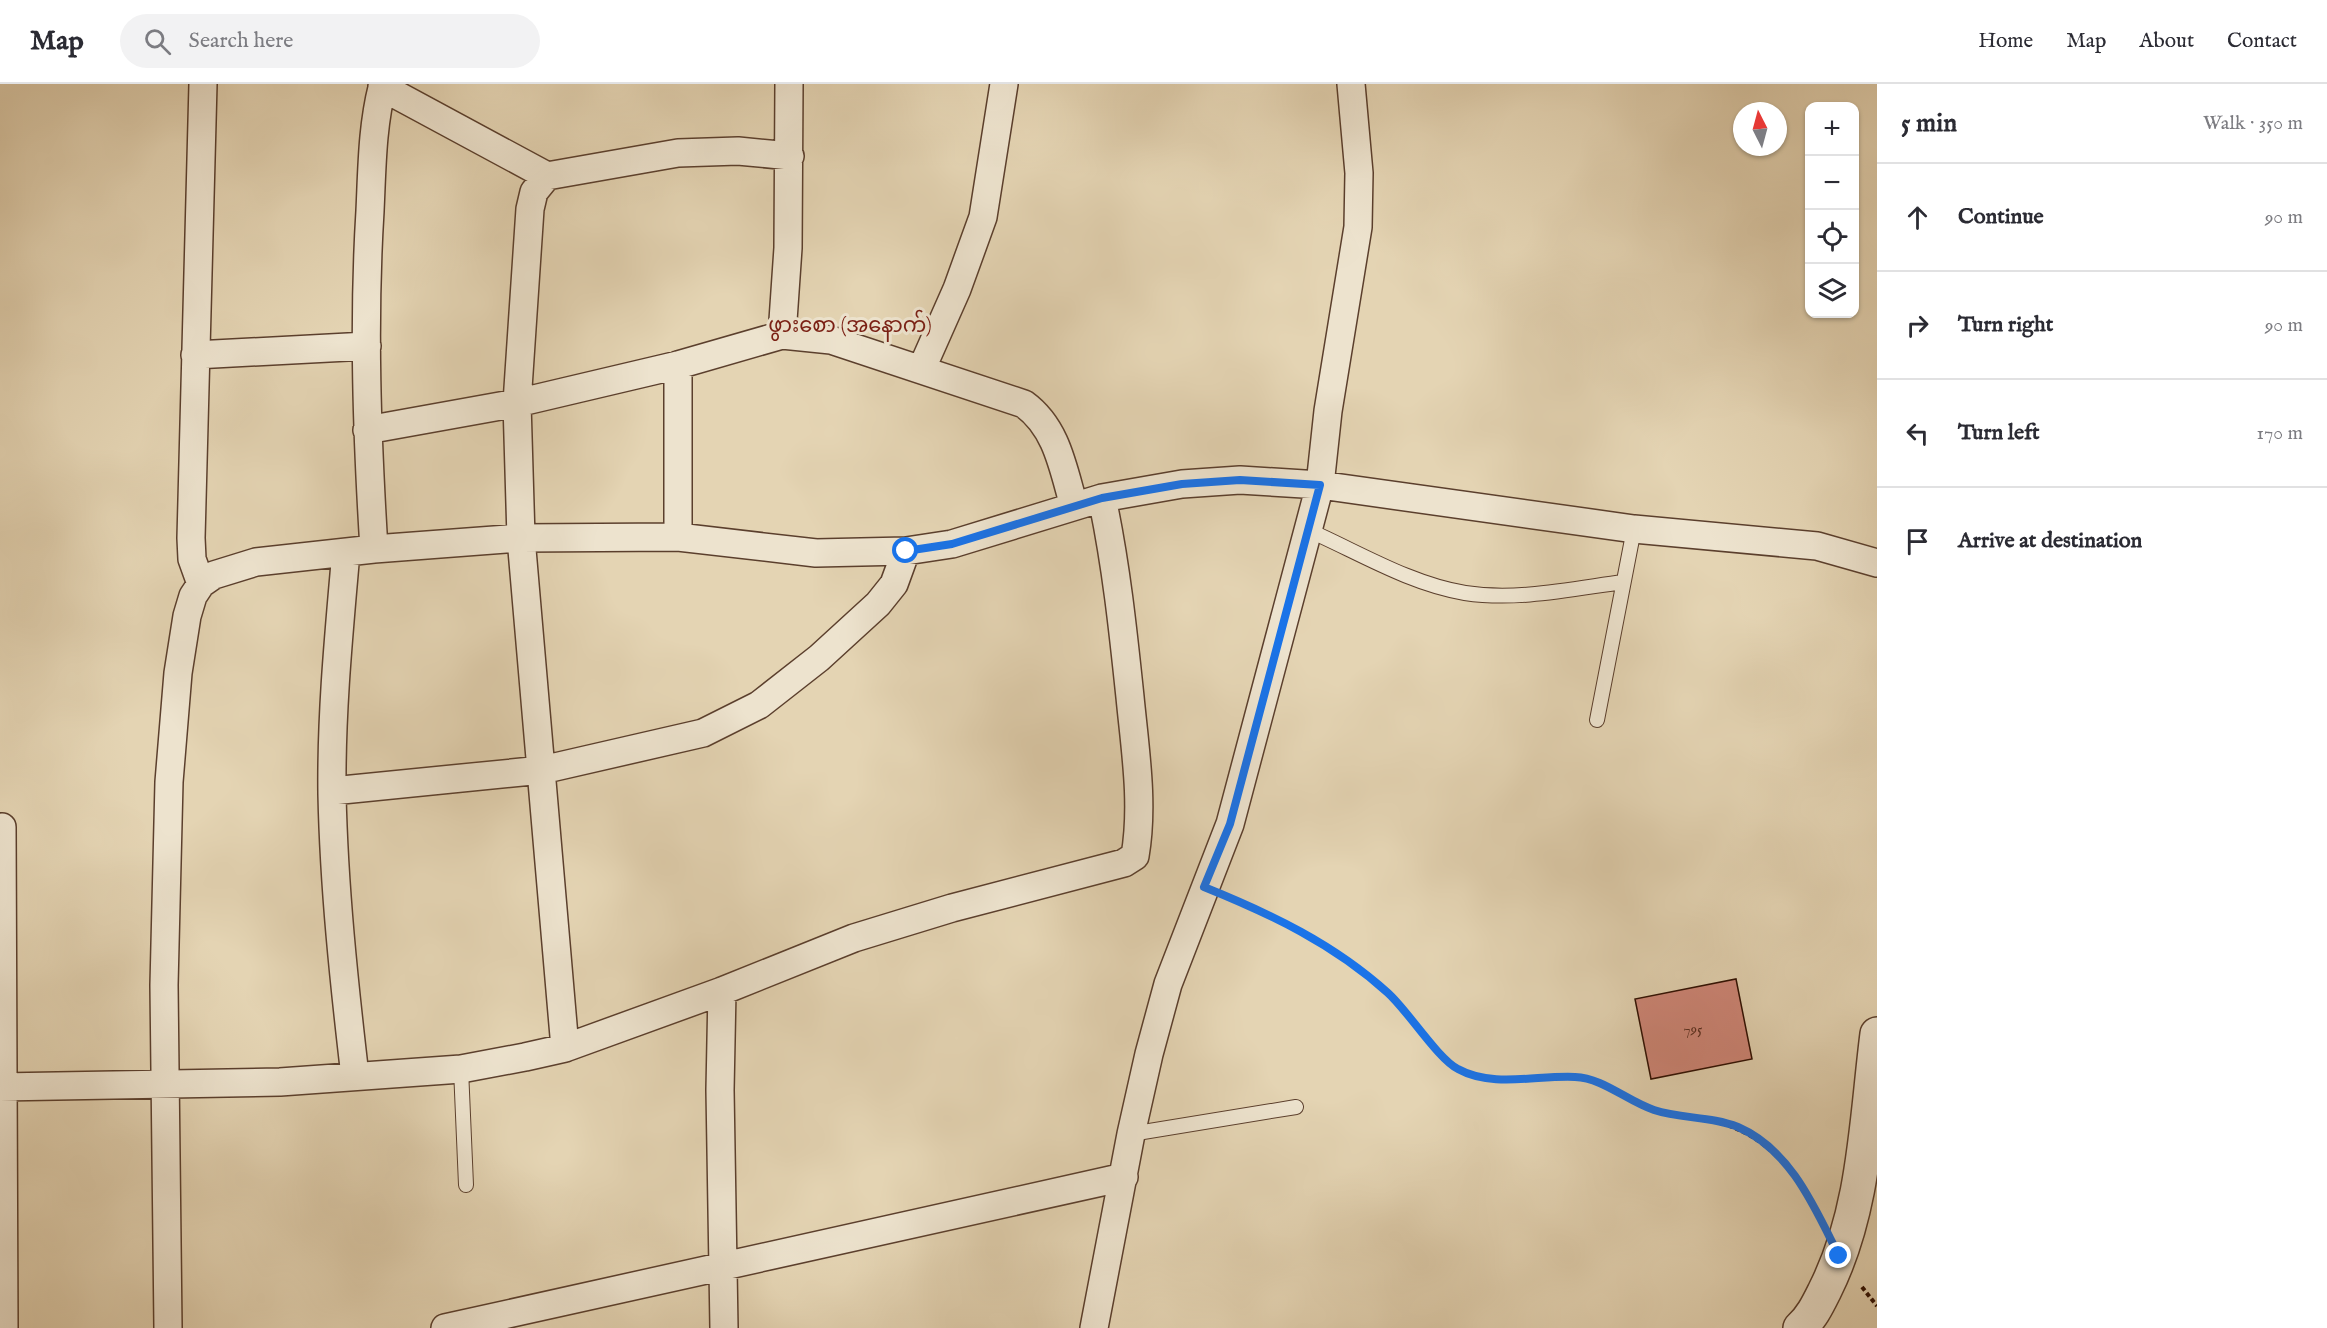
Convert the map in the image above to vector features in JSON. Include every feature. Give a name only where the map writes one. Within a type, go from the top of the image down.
[{"type":"street","points":[[201,584],[192,559],[192,538],[202,84]]},
{"type":"street","points":[[782,335],[788,248],[789,84]]},
{"type":"street","points":[[922,368],[957,289],[983,217],[1004,84]]},
{"type":"street","points":[[1094,1328],[1131,1134],[1168,984],[1230,824],[1320,485],[1328,411],[1358,228],[1359,162],[1352,84]]},
{"type":"street","points":[[374,549],[367,430],[367,346],[364,303],[373,155],[382,86],[547,176],[678,153],[738,151],[790,156]]},
{"type":"street","points":[[547,176],[534,192],[530,209],[517,403],[521,538],[565,1048]]},
{"type":"street","points":[[367,430],[517,403],[678,365],[782,335],[831,340],[922,368],[1023,404],[1037,414],[1052,434],[1074,506]]},
{"type":"street","points":[[195,355],[367,346]]},
{"type":"street","points":[[678,365],[678,537]]},
{"type":"street","points":[[168,1328],[164,1085],[169,782],[178,673],[187,616],[193,596],[201,584],[214,575],[256,562],[374,549],[521,538],[678,537],[816,553],[906,551],[952,544],[1102,498],[1182,484],[1240,480],[1320,485],[1634,529],[1817,546],[1877,563]]},
{"type":"street","points":[[2,1087],[164,1085],[461,1069],[565,1048],[722,991],[854,938],[952,908],[1124,863],[1135,856],[1138,837],[1137,769],[1115,561],[1102,498]]},
{"type":"street","points":[[332,791],[542,770],[704,733],[759,705],[819,658],[878,604],[894,584],[906,551]]},
{"type":"street","points":[[346,552],[332,791],[338,905],[355,1076]]},
{"type":"street","points":[[2,827],[4,1328]]},
{"type":"street","points":[[722,991],[720,1090],[724,1328]]},
{"type":"street","points":[[1800,1328],[1809,1320],[1839,1256],[1851,1219],[1864,1162],[1877,1034]]},
{"type":"street","points":[[445,1328],[1124,1177]]},
{"type":"lane","points":[[1597,720],[1634,529]]},
{"type":"lane","points":[[1308,530],[1412,577],[1464,593],[1515,596],[1623,582]]},
{"type":"lane","points":[[461,1069],[466,1185]]},
{"type":"lane","points":[[1131,1134],[1296,1107]]},
{"type":"path","points":[[1204,887],[1292,925],[1349,961],[1389,994],[1457,1069],[1500,1079],[1578,1077],[1600,1083],[1655,1110],[1738,1127],[1764,1144],[1790,1168],[1809,1197],[1839,1256],[1877,1306]]},
{"type":"building","points":[[1736,979],[1752,1059],[1651,1079],[1635,999]]},
{"type":"district","name":"ဖွားစော (အနောက်)","points":[[850,326]]},
{"type":"route","points":[[906,551],[952,544],[1102,498],[1182,484],[1240,480],[1320,485],[1230,824],[1204,887],[1292,925],[1349,961],[1389,994],[1457,1069],[1470,1074],[1500,1079],[1578,1077],[1600,1083],[1632,1102],[1655,1110],[1738,1127],[1764,1144],[1790,1168],[1809,1197],[1839,1256]]}]
